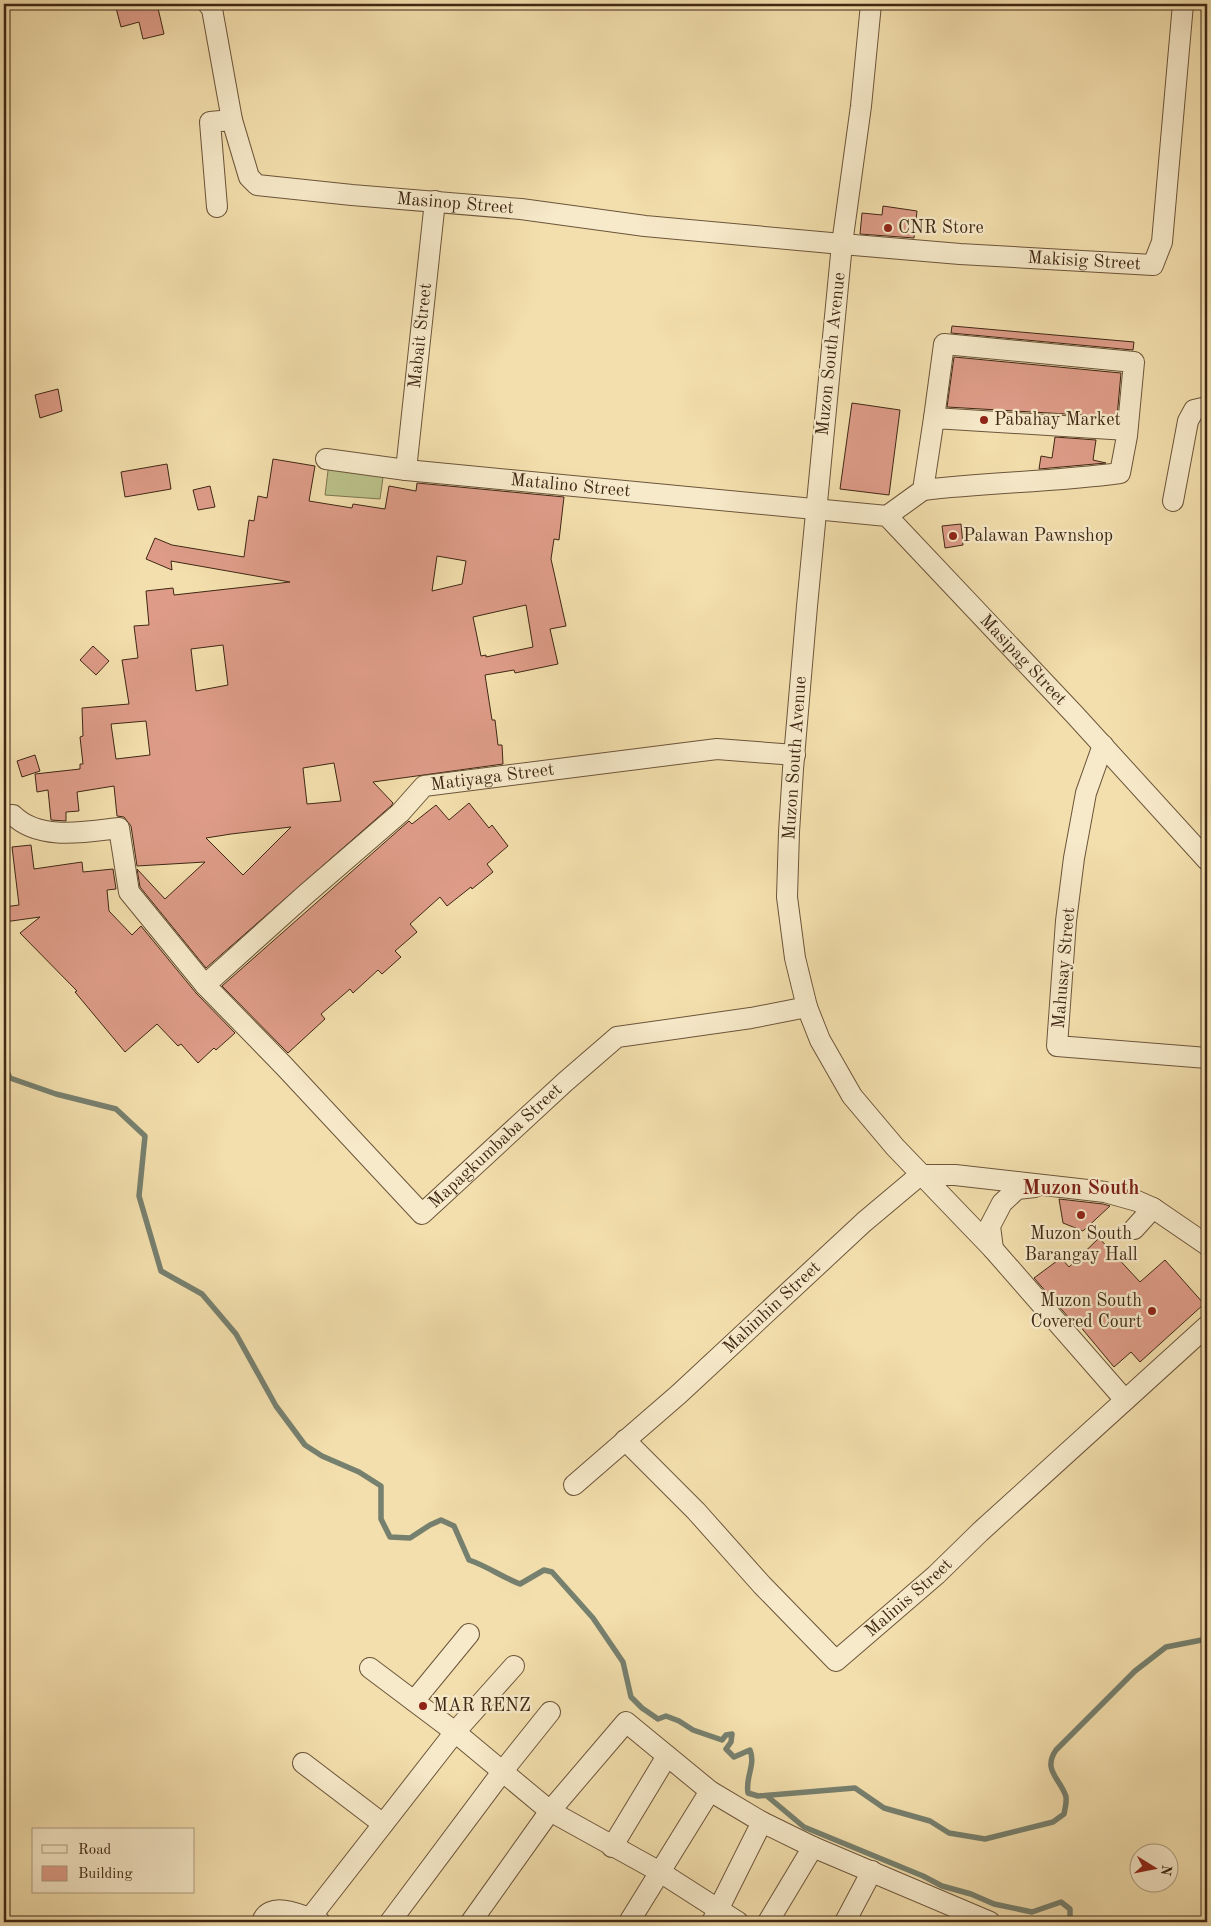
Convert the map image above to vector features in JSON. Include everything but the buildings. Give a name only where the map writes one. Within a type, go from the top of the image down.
[{"type":"street","name":"Masinop Street","points":[[208,4],[212,9],[232,120],[249,177],[257,185],[352,196],[521,209],[645,226],[842,244]]},
{"type":"street","name":"Muzon South Avenue","points":[[871,4],[861,106],[842,244],[816,508],[795,755],[789,832],[787,897],[795,958],[807,1006],[824,1046],[852,1096],[920,1175],[992,1249],[1125,1400]]},
{"type":"street","name":"Makisig Street","points":[[842,244],[960,254],[1153,265],[1162,242],[1183,4]]},
{"type":"street","points":[[218,207],[210,122],[232,120]]},
{"type":"street","name":"Mabait Street","points":[[406,470],[435,201]]},
{"type":"street","points":[[816,508],[887,516],[923,490],[978,484],[1071,480],[1120,474],[1128,430],[1134,362],[944,344],[923,490]]},
{"type":"street","points":[[1173,501],[1188,421],[1194,410],[1207,407]]},
{"type":"street","points":[[934,418],[1128,430]]},
{"type":"street","name":"Matalino Street","points":[[326,459],[406,470],[688,498],[816,508]]},
{"type":"street","name":"Masipag Street","points":[[887,516],[1103,745],[1207,860]]},
{"type":"street","name":"Mahusay Street","points":[[1103,745],[1086,793],[1074,858],[1066,921],[1057,1046],[1207,1058]]},
{"type":"street","name":"Matiyaga Street","points":[[205,985],[400,813],[424,786],[717,750],[795,755]]},
{"type":"street","points":[[4,816],[12,815],[22,824],[40,830],[83,832],[119,828],[130,892],[205,985]]},
{"type":"street","name":"Mapagkumbaba Street","points":[[205,985],[284,1066],[422,1214],[565,1082],[617,1037],[751,1018],[807,1006]]},
{"type":"street","points":[[920,1175],[955,1175],[1105,1192],[1137,1201],[1153,1208],[1207,1245]]},
{"type":"street","name":"Mahinhin Street","points":[[574,1485],[624,1440],[674,1399],[773,1309],[864,1222],[920,1175]]},
{"type":"street","points":[[992,1249],[990,1226],[1002,1203],[1017,1189],[1045,1185]]},
{"type":"street","points":[[1134,1229],[1153,1208]]},
{"type":"street","name":"Malinis Street","points":[[624,1440],[696,1511],[762,1585],[836,1661],[936,1575],[980,1532],[1207,1326]]},
{"type":"street","points":[[414,1701],[469,1634]]},
{"type":"street","points":[[262,1922],[263,1917],[268,1912],[279,1909],[315,1920],[383,1824],[455,1732],[514,1666]]},
{"type":"street","points":[[370,1668],[455,1732],[550,1811],[660,1872],[716,1916],[738,1922]]},
{"type":"street","points":[[390,1922],[502,1772],[550,1712]]},
{"type":"street","points":[[476,1921],[550,1811],[626,1722],[710,1792],[762,1822],[990,1922]]},
{"type":"street","points":[[612,1847],[667,1756]]},
{"type":"street","points":[[304,1762],[383,1824]]},
{"type":"street","points":[[629,1922],[710,1792]]},
{"type":"street","points":[[716,1916],[762,1822]]},
{"type":"street","points":[[768,1922],[813,1846]]},
{"type":"street","points":[[845,1922],[872,1870]]},
{"type":"green space","points":[[330,454],[385,463],[380,499],[325,495]]},
{"type":"waterway","points":[[4,1066],[10,1078],[56,1094],[116,1109],[145,1136],[139,1196],[161,1271],[202,1294],[236,1334],[276,1406],[305,1445],[322,1456],[359,1472],[381,1486],[381,1519],[390,1537],[410,1538],[441,1520],[454,1526],[469,1560],[513,1581],[520,1584],[544,1570],[552,1572],[593,1618],[623,1662],[631,1697],[642,1708],[658,1719],[666,1716],[679,1721],[693,1730],[722,1740],[726,1735],[732,1734],[731,1742],[726,1749],[734,1757],[750,1750],[752,1761],[747,1787],[748,1793],[758,1796],[855,1788],[884,1808],[930,1821],[949,1833],[985,1839],[1053,1822],[1064,1814],[1066,1801],[1066,1796],[1051,1768],[1052,1757],[1056,1750],[1135,1671],[1166,1647],[1207,1639]]},
{"type":"waterway","points":[[767,1796],[804,1827],[923,1876],[942,1886],[971,1894],[994,1904],[1032,1912],[1061,1902],[1070,1909],[1070,1922]]},
{"type":"place","name":"CNR Store","points":[[888,228]]},
{"type":"place","name":"Pabahay Market","points":[[984,420]]},
{"type":"place","name":"Palawan Pawnshop","points":[[953,536]]},
{"type":"place","name":"Muzon South Barangay Hall","points":[[1081,1215]]},
{"type":"place","name":"Muzon South Covered Court","points":[[1152,1311]]},
{"type":"place","name":"MAR RENZ","points":[[423,1706]]},
{"type":"district","name":"Muzon South","points":[[1081,1189]]}]
